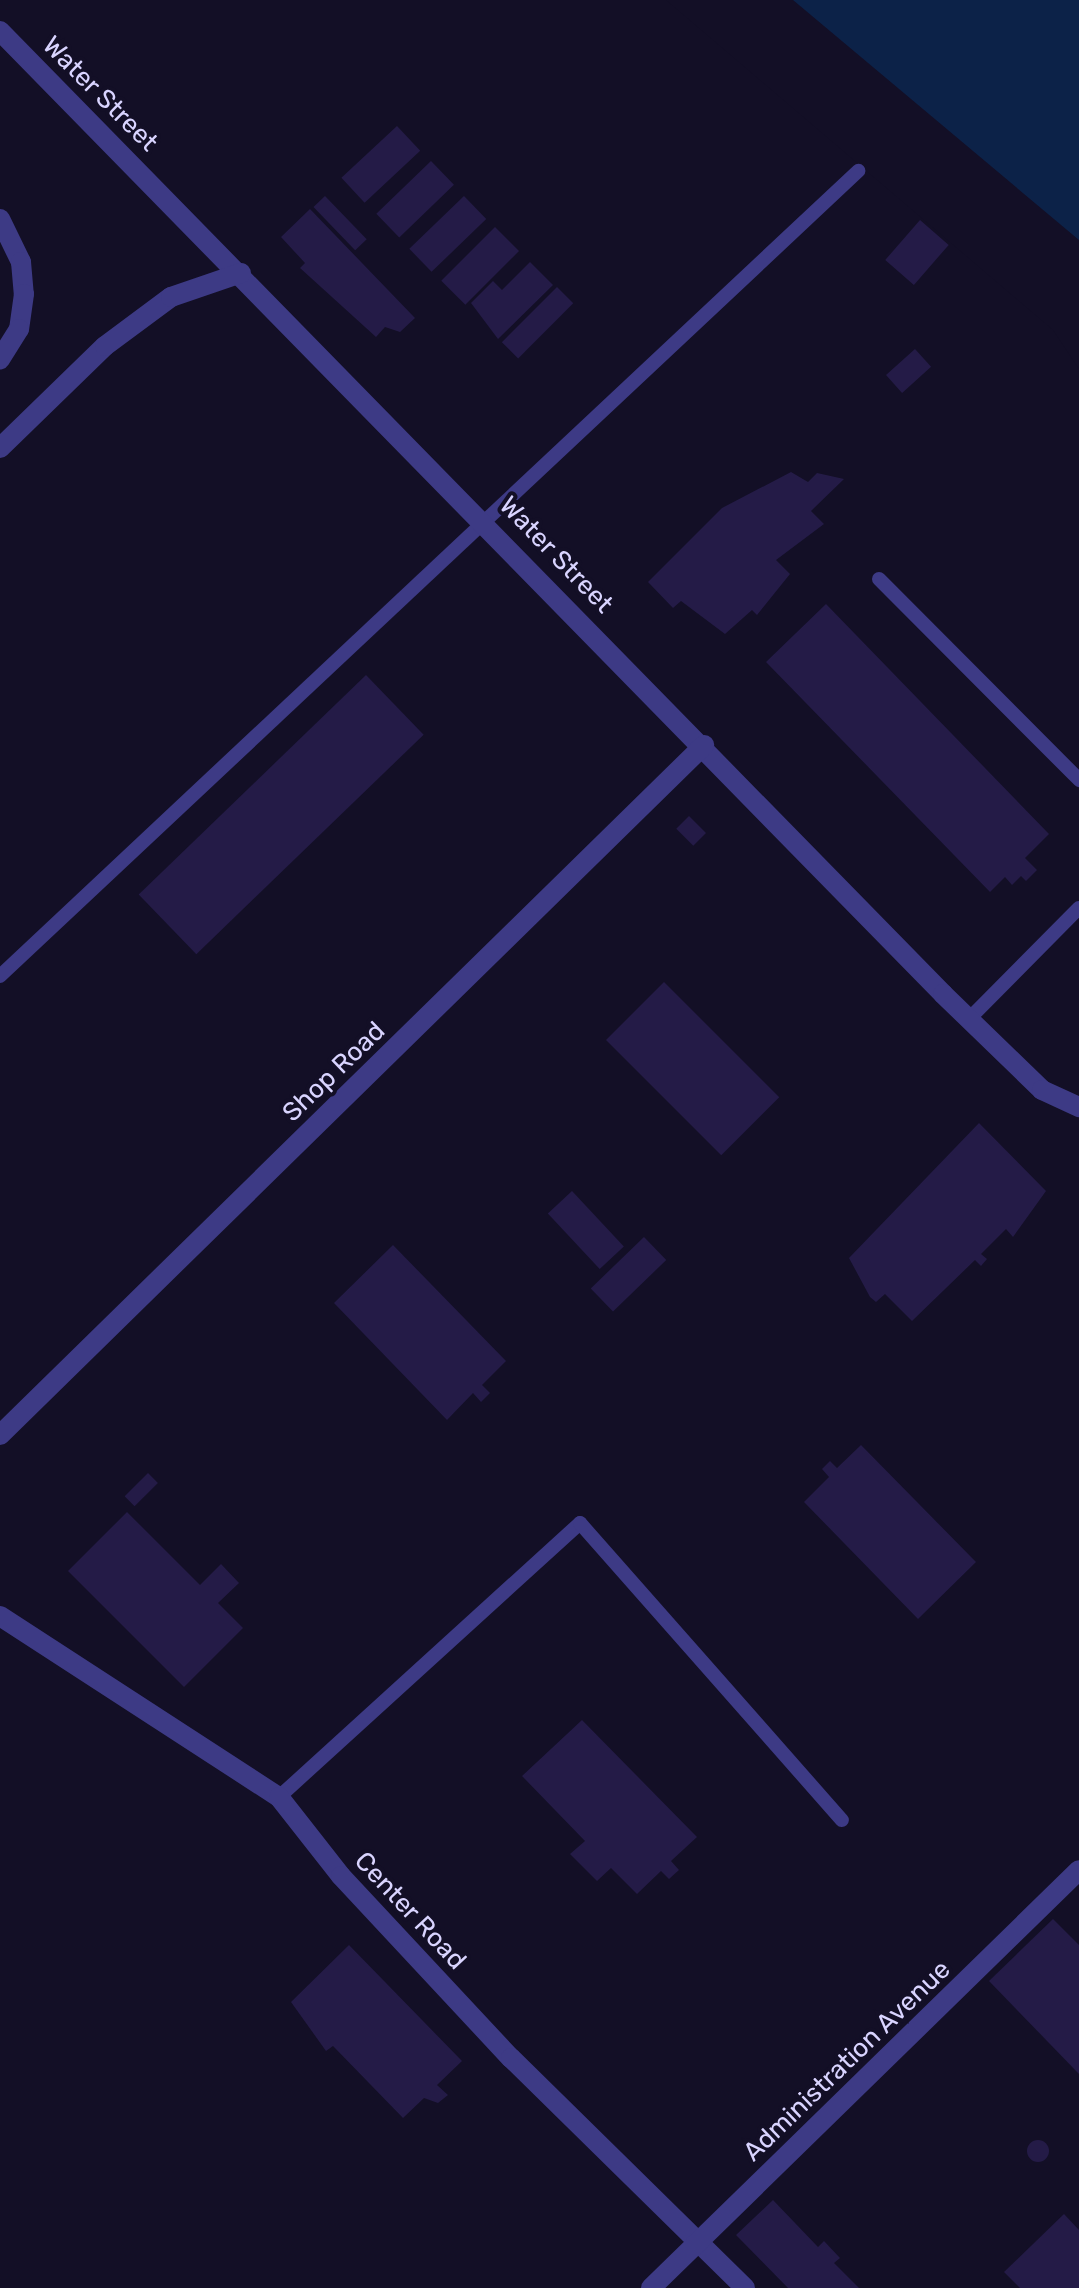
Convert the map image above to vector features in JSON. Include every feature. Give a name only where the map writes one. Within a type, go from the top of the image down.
[{"type":"street","name":"Water Street","points":[[0,31],[486,521],[969,1019],[1042,1090],[1079,1107]]},
{"type":"street","points":[[0,219],[21,262],[24,294],[19,329],[0,360]]},
{"type":"street","points":[[0,448],[105,346],[171,297],[241,273]]},
{"type":"street","name":"Shop Road","points":[[0,1435],[704,745]]},
{"type":"street","name":"Center Road","points":[[0,1616],[279,1797],[341,1876],[511,2058],[700,2240],[745,2288]]},
{"type":"street","name":"Administration Avenue","points":[[651,2288],[1079,1870]]},
{"type":"lane","points":[[0,976],[858,171]]},
{"type":"lane","points":[[879,579],[1079,780]]},
{"type":"lane","points":[[969,1019],[1079,908]]},
{"type":"lane","points":[[279,1797],[580,1523],[842,1820]]},
{"type":"water","points":[[670,0],[1079,0],[1079,365],[1056,327]]},
{"type":"pier","points":[[666,0],[793,0],[1079,240],[1079,369],[1053,330]]},
{"type":"building","points":[[397,126],[420,151],[365,203],[341,178]]},
{"type":"building","points":[[431,161],[454,185],[399,238],[376,214]]},
{"type":"building","points":[[325,196],[367,239],[355,250],[313,207]]},
{"type":"building","points":[[464,196],[486,219],[432,272],[409,249]]},
{"type":"building","points":[[310,209],[415,318],[400,332],[385,327],[376,337],[300,268],[305,263],[281,237]]},
{"type":"building","points":[[920,220],[949,245],[914,285],[885,260]]},
{"type":"building","points":[[495,227],[519,251],[465,305],[441,281]]},
{"type":"building","points":[[530,262],[553,285],[498,339],[471,303],[493,281],[502,290]]},
{"type":"building","points":[[557,287],[573,303],[518,358],[502,342]]},
{"type":"building","points":[[915,349],[931,367],[902,393],[886,375]]},
{"type":"building","points":[[791,472],[808,482],[817,473],[844,479],[811,511],[824,524],[776,560],[790,574],[757,615],[752,610],[725,634],[681,601],[673,608],[648,582],[722,508]]},
{"type":"building","points":[[826,604],[1049,834],[1025,858],[1037,870],[1026,881],[1021,876],[1012,885],[1005,877],[990,892],[766,662]]},
{"type":"building","points":[[366,675],[424,735],[196,954],[139,895]]},
{"type":"building","points":[[689,816],[706,833],[693,846],[676,829]]},
{"type":"building","points":[[664,982],[779,1097],[721,1155],[606,1040]]},
{"type":"building","points":[[979,1123],[1046,1191],[1013,1237],[1006,1229],[981,1254],[987,1259],[981,1266],[975,1260],[912,1321],[885,1294],[876,1302],[870,1297],[849,1258]]},
{"type":"building","points":[[572,1191],[624,1247],[600,1269],[548,1214]]},
{"type":"building","points":[[644,1237],[666,1260],[613,1311],[591,1288]]},
{"type":"building","points":[[393,1245],[506,1361],[482,1385],[490,1393],[481,1402],[473,1393],[447,1420],[334,1303]]},
{"type":"building","points":[[861,1445],[976,1562],[918,1619],[804,1502],[829,1477],[822,1469],[830,1461],[837,1468]]},
{"type":"building","points":[[148,1473],[158,1483],[135,1506],[125,1496]]},
{"type":"building","points":[[127,1512],[200,1585],[221,1564],[239,1583],[218,1603],[243,1628],[184,1687],[68,1571]]},
{"type":"building","points":[[582,1720],[697,1837],[671,1861],[679,1870],[669,1879],[661,1871],[637,1894],[611,1868],[597,1881],[570,1854],[585,1841],[522,1776]]},
{"type":"building","points":[[1053,1919],[1079,1945],[1079,2074],[989,1981]]},
{"type":"building","points":[[349,1945],[462,2061],[437,2085],[448,2095],[438,2103],[424,2098],[403,2118],[333,2046],[326,2051],[291,2002]]},
{"type":"building","points":[[1038,2140],[1046,2143],[1049,2151],[1046,2159],[1038,2162],[1030,2159],[1027,2151],[1030,2143]]},
{"type":"building","points":[[773,2200],[818,2247],[824,2241],[840,2258],[834,2263],[859,2288],[788,2288],[736,2235]]},
{"type":"building","points":[[1064,2214],[1079,2230],[1079,2288],[1020,2288],[1004,2272]]}]
